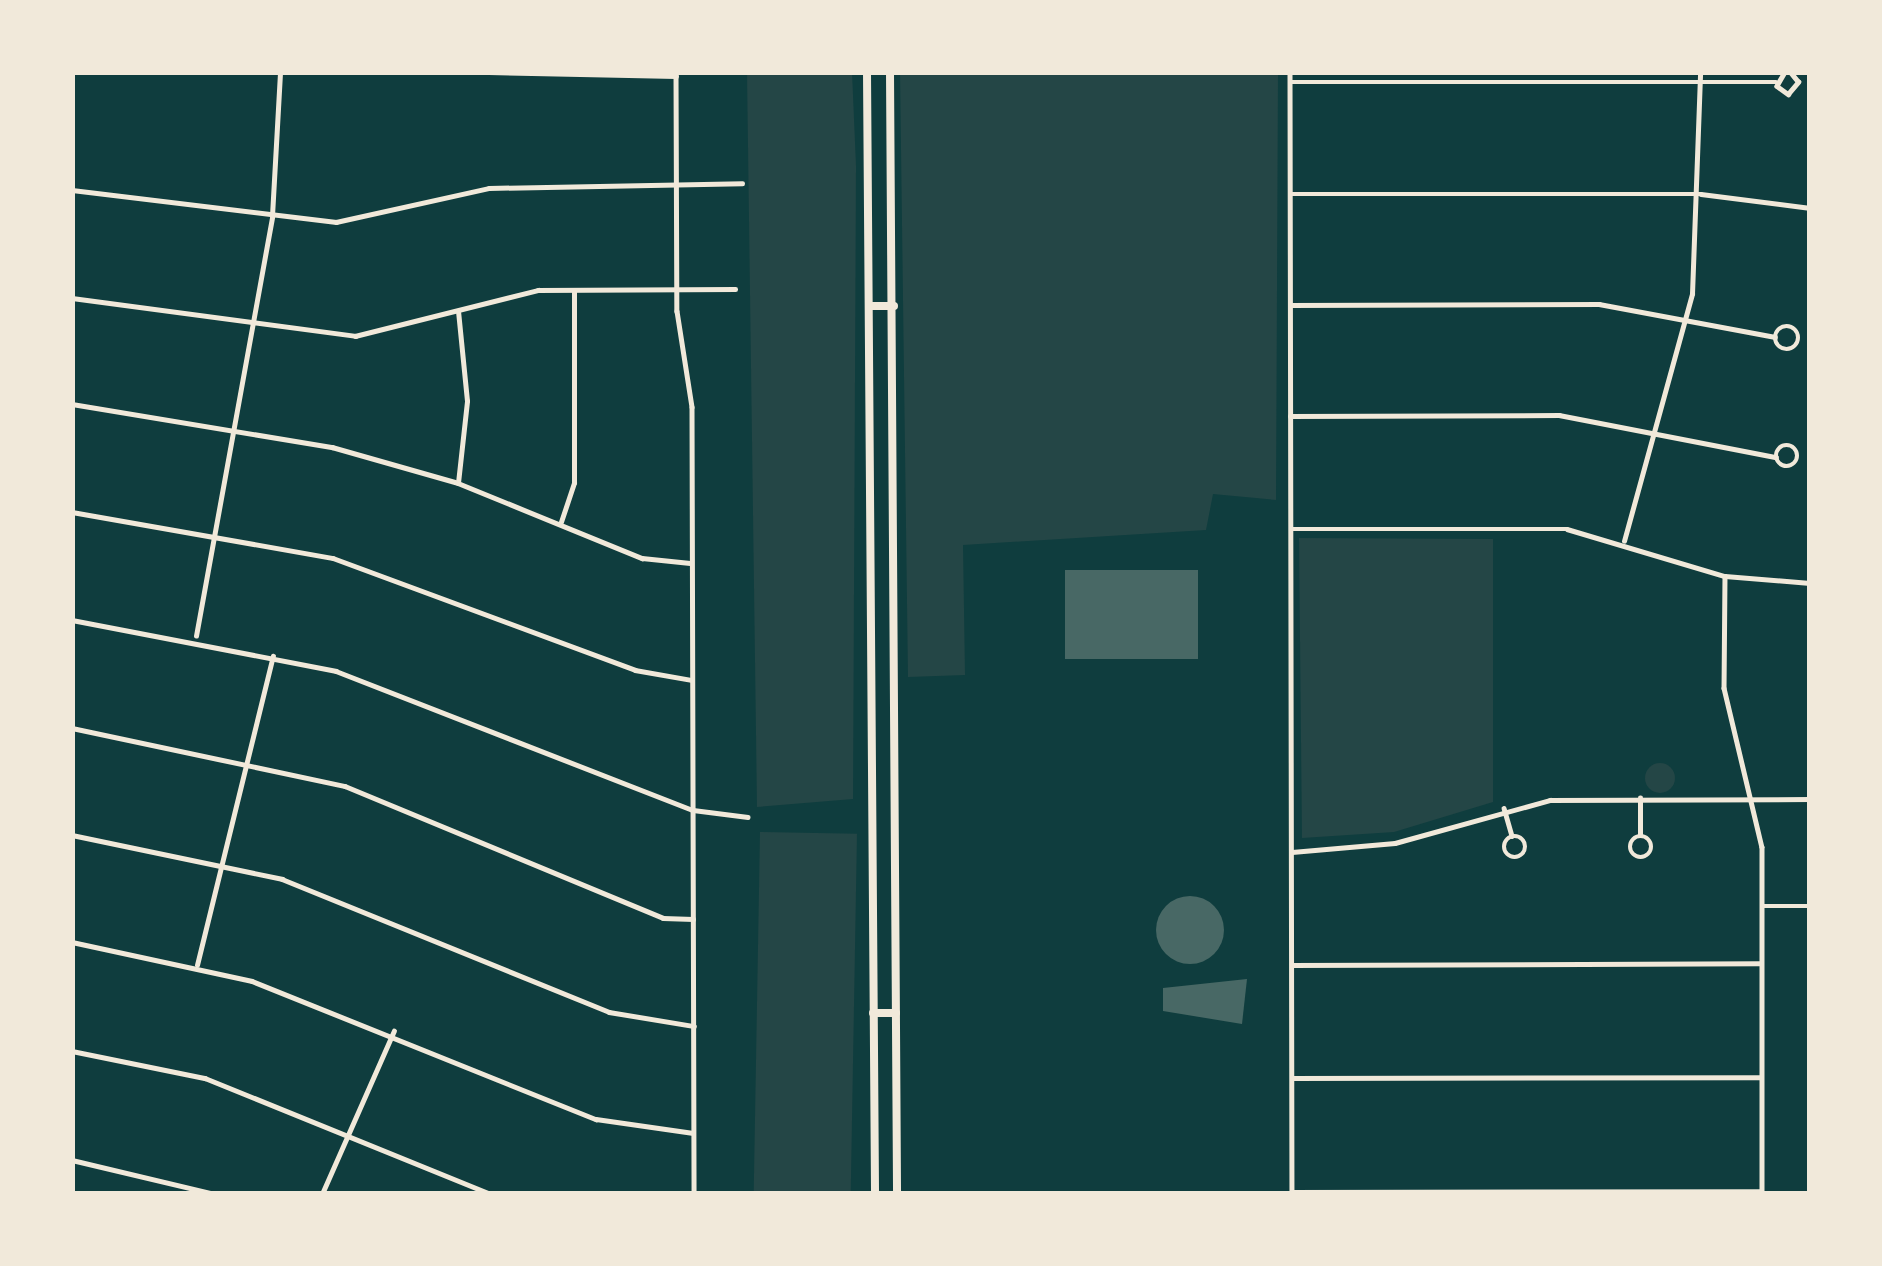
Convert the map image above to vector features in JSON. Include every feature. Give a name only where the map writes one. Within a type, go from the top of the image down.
[{"type":"main road","points":[[867,72],[875,1194]]},
{"type":"main road","points":[[890,72],[897,1194]]},
{"type":"main road","points":[[869,131],[892,130]]},
{"type":"main road","points":[[869,306],[894,306]]},
{"type":"main road","points":[[871,452],[893,452]]},
{"type":"main road","points":[[871,592],[894,592]]},
{"type":"main road","points":[[872,732],[894,732]]},
{"type":"main road","points":[[872,874],[895,874]]},
{"type":"main road","points":[[873,1013],[896,1013]]},
{"type":"main road","points":[[875,1154],[897,1154]]},
{"type":"street","points":[[196,636],[272,215],[280,72]]},
{"type":"street","points":[[489,72],[676,74],[677,290],[691,389],[694,1194]]},
{"type":"street","points":[[1290,72],[1292,1193],[1762,1192],[1762,906],[1751,799],[1724,688],[1725,576]]},
{"type":"street","points":[[1624,541],[1684,322],[1701,194],[1700,72]]},
{"type":"street","points":[[1290,82],[1776,82],[1794,91],[1787,72],[1776,82]]},
{"type":"street","points":[[72,190],[272,215],[363,221],[489,188],[742,183]]},
{"type":"street","points":[[1290,194],[1701,194],[1807,208]]},
{"type":"street","points":[[72,298],[355,336],[458,310],[574,290],[735,289]]},
{"type":"street","points":[[561,523],[574,483],[574,290]]},
{"type":"street","points":[[1290,305],[1599,304],[1775,338]]},
{"type":"street","points":[[458,310],[467,438],[458,483]]},
{"type":"street","points":[[72,404],[233,426],[458,483],[642,559],[691,563]]},
{"type":"street","points":[[1290,416],[1559,416],[1654,430],[1776,457]]},
{"type":"street","points":[[72,512],[215,531],[404,578],[635,670],[692,680]]},
{"type":"street","points":[[1292,529],[1551,528],[1624,541],[1725,576],[1810,583]]},
{"type":"street","points":[[72,620],[196,636],[273,656],[466,716],[693,810],[748,818]]},
{"type":"street","points":[[197,965],[273,656]]},
{"type":"street","points":[[72,728],[248,758],[430,817],[663,918],[693,919]]},
{"type":"street","points":[[1292,852],[1395,843],[1504,808],[1640,798],[1810,799]]},
{"type":"street","points":[[1640,798],[1640,837]]},
{"type":"street","points":[[1504,808],[1512,836]]},
{"type":"street","points":[[72,835],[221,863],[358,904],[608,1012],[694,1026]]},
{"type":"street","points":[[1762,906],[1810,906]]},
{"type":"street","points":[[72,942],[197,965],[394,1031],[596,1119],[693,1133]]},
{"type":"street","points":[[1292,964],[1762,963]]},
{"type":"street","points":[[322,1194],[394,1031]]},
{"type":"street","points":[[72,1051],[205,1078],[350,1132],[490,1194]]},
{"type":"street","points":[[1292,1078],[1762,1077]]},
{"type":"street","points":[[72,1160],[214,1194]]},
{"type":"shaded area","points":[[747,72],[852,72],[856,166],[853,799],[757,807]]},
{"type":"shaded area","points":[[900,72],[1278,72],[1276,500],[1213,494],[1206,530],[963,545],[965,675],[908,677]]},
{"type":"shaded area","points":[[1299,538],[1493,539],[1493,802],[1394,832],[1302,838]]},
{"type":"shaded area","points":[[1660,763],[1671,767],[1675,778],[1671,789],[1660,793],[1649,789],[1645,778],[1649,767]]},
{"type":"shaded area","points":[[760,832],[857,834],[851,1194],[754,1194]]},
{"type":"building","points":[[1065,570],[1198,570],[1198,659],[1065,659]]},
{"type":"building","points":[[1190,896],[1214,906],[1224,930],[1214,954],[1190,964],[1166,954],[1156,930],[1166,906]]},
{"type":"building","points":[[1247,979],[1242,1024],[1163,1011],[1163,988]]}]
